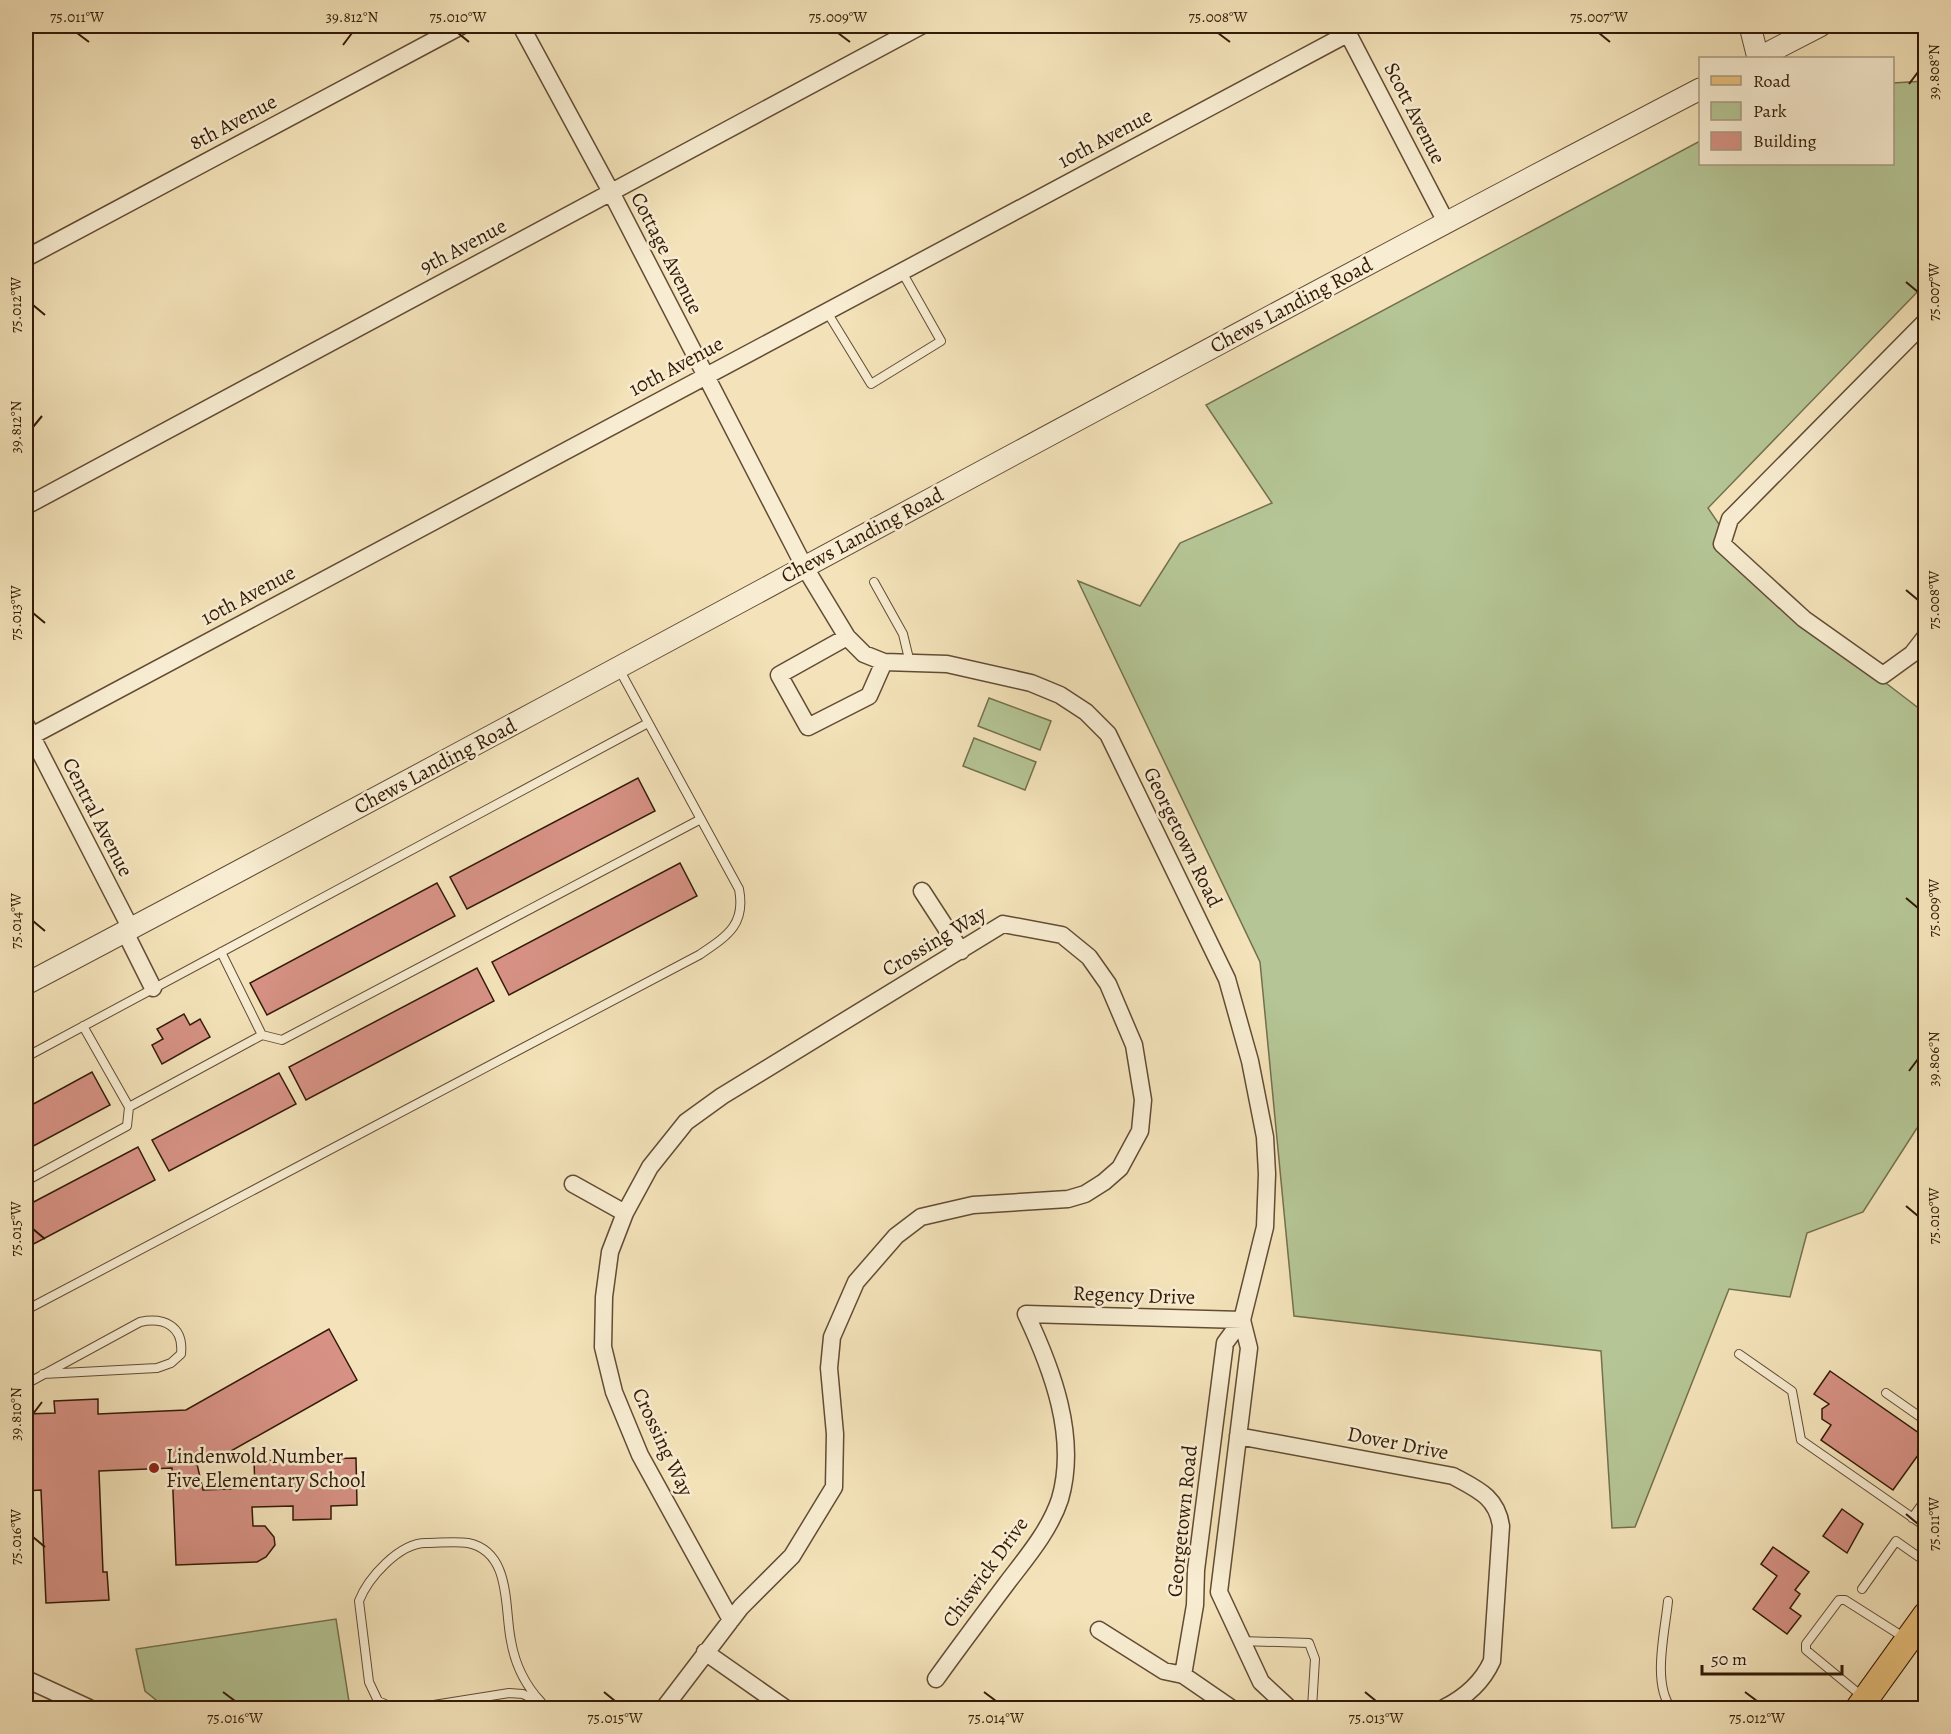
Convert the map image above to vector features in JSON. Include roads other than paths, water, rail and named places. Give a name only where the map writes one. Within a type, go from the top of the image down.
[{"type":"main road","points":[[1863,1704],[1926,1615]]},
{"type":"street","name":"8th Avenue","points":[[26,258],[461,26]]},
{"type":"street","name":"Cottage Avenue","points":[[521,26],[611,192],[804,566]]},
{"type":"street","name":"9th Avenue","points":[[26,506],[921,26]]},
{"type":"street","points":[[1750,26],[1758,57]]},
{"type":"street","points":[[1760,57],[1821,26]]},
{"type":"street","name":"Scott Avenue","points":[[1346,29],[1446,222]]},
{"type":"street","name":"10th Avenue","points":[[27,733],[902,272],[1346,29]]},
{"type":"street","name":"Chews Landing Road","points":[[26,984],[619,669],[804,566],[1446,222],[1699,90]]},
{"type":"street","points":[[1926,321],[1731,519],[1722,544],[1804,619],[1883,675],[1912,654],[1926,636]]},
{"type":"street","name":"Georgetown Road","points":[[804,566],[847,637],[864,654],[884,662],[947,664],[1030,683],[1060,695],[1086,712],[1107,734],[1227,979],[1250,1061],[1265,1137],[1267,1174],[1265,1227],[1242,1320],[1225,1343],[1196,1570],[1197,1589],[1183,1675]]},
{"type":"street","points":[[847,637],[779,675],[807,727],[869,696],[884,662]]},
{"type":"street","name":"Central Avenue","points":[[27,733],[128,930],[153,988]]},
{"type":"street","points":[[922,891],[961,951]]},
{"type":"street","name":"Crossing Way","points":[[664,1708],[741,1607],[792,1556],[834,1486],[835,1434],[829,1368],[832,1336],[856,1282],[896,1236],[921,1216],[973,1205],[1068,1199],[1085,1194],[1120,1168],[1140,1131],[1143,1100],[1134,1045],[1108,984],[1089,957],[1062,935],[1003,924],[722,1096],[686,1122],[650,1167],[625,1213],[610,1252],[604,1297],[603,1347],[614,1392],[639,1455],[731,1620]]},
{"type":"street","points":[[573,1184],[625,1213]]},
{"type":"street","name":"Regency Drive","points":[[1026,1314],[1242,1320]]},
{"type":"street","name":"Chiswick Drive","points":[[936,1679],[1040,1539],[1060,1500],[1066,1464],[1062,1416],[1049,1364],[1026,1314]]},
{"type":"street","name":"Georgetown Road","points":[[1219,1592],[1249,1348],[1242,1320]]},
{"type":"street","name":"Dover Drive","points":[[1238,1436],[1453,1476],[1480,1490],[1494,1502],[1499,1512],[1501,1526],[1492,1661],[1485,1677],[1462,1698],[1444,1708]]},
{"type":"street","points":[[1197,1589],[1219,1592],[1261,1682],[1289,1708]]},
{"type":"street","points":[[1099,1630],[1164,1671],[1183,1675],[1230,1708]]},
{"type":"street","points":[[705,1652],[784,1708]]},
{"type":"street","points":[[26,1679],[89,1708]]},
{"type":"lane","points":[[827,312],[871,384],[941,341],[902,272]]},
{"type":"lane","points":[[874,582],[903,634],[910,663]]},
{"type":"lane","points":[[26,1310],[699,955],[735,928],[742,904],[739,889],[619,669]]},
{"type":"lane","points":[[26,1057],[648,723]]},
{"type":"lane","points":[[129,1107],[262,1035],[282,1040],[701,819]]},
{"type":"lane","points":[[220,952],[262,1035]]},
{"type":"lane","points":[[26,1181],[127,1126],[129,1107],[84,1026]]},
{"type":"lane","points":[[26,1384],[43,1374],[140,1322],[153,1319],[164,1321],[180,1334],[181,1354],[171,1363],[157,1368],[43,1374]]},
{"type":"lane","points":[[1739,1354],[1792,1391],[1801,1440],[1926,1527]]},
{"type":"lane","points":[[1886,1393],[1926,1421]]},
{"type":"lane","points":[[1912,1518],[1926,1499]]},
{"type":"lane","points":[[1862,1589],[1896,1541],[1926,1562]]},
{"type":"lane","points":[[394,1708],[378,1701],[369,1682],[359,1601],[363,1590],[390,1560],[405,1549],[421,1543],[468,1543],[492,1556],[504,1583],[511,1642],[518,1667],[530,1690],[541,1702]]},
{"type":"lane","points":[[1863,1704],[1806,1650],[1806,1644],[1839,1600],[1845,1600],[1908,1640]]},
{"type":"lane","points":[[1668,1601],[1660,1681],[1663,1694],[1671,1708]]},
{"type":"lane","points":[[1240,1641],[1309,1643],[1315,1659],[1312,1708]]},
{"type":"lane","points":[[415,1708],[509,1693],[523,1694],[550,1708]]},
{"type":"place","name":"Lindenwold Number Five Elementary School","points":[[154,1468]]}]
